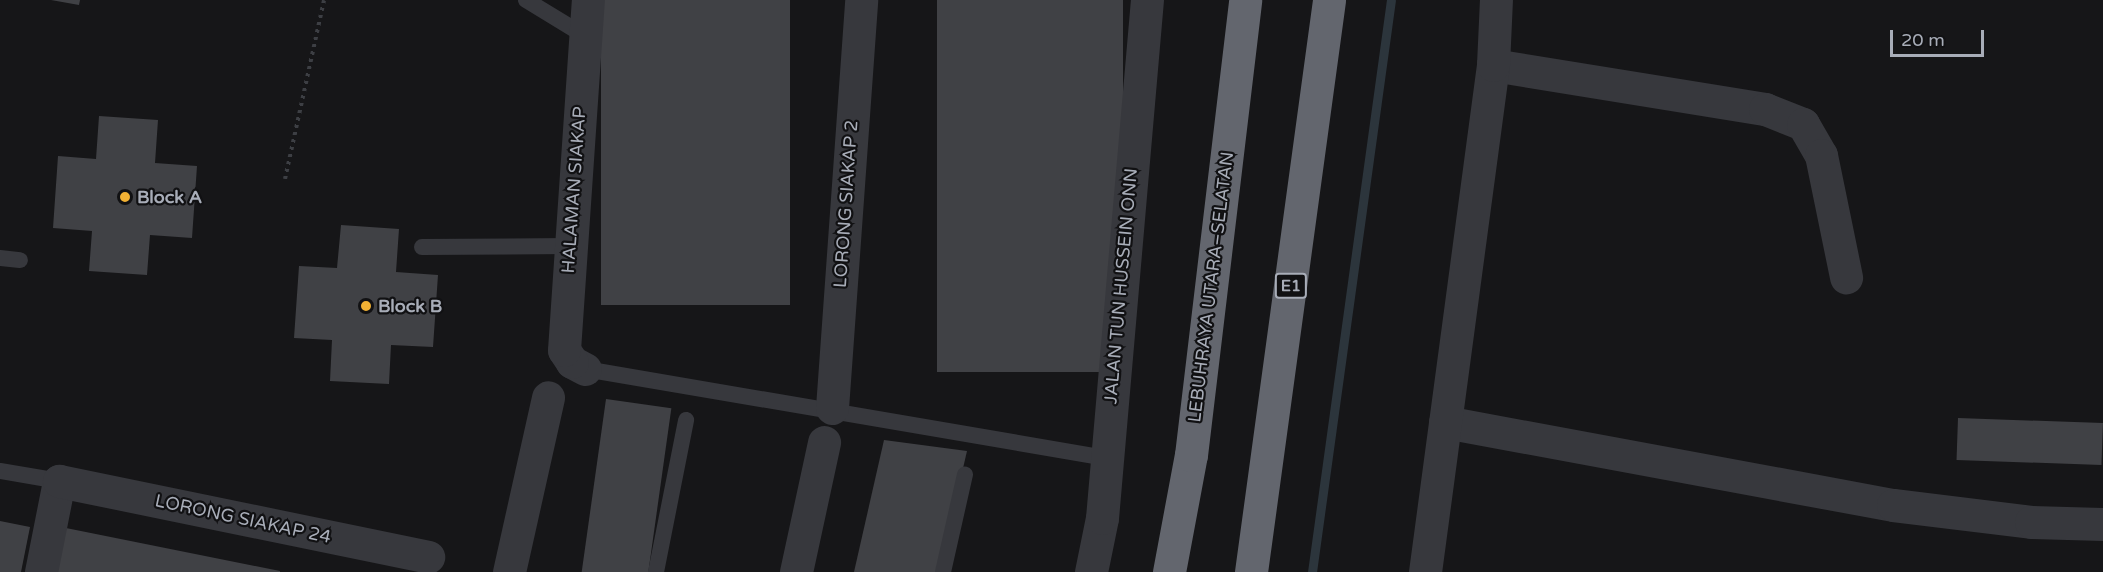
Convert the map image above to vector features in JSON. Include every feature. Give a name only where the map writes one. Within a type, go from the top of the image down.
[{"type":"highway","name":"LEBUHRAYA UTARA–SELATAN","points":[[1169,572],[1191,455],[1245,0]]},
{"type":"highway","name":"E1","points":[[1251,572],[1329,0]]},
{"type":"street","name":"HALAMAN SIAKAP","points":[[585,369],[572,362],[564,350],[588,0]]},
{"type":"street","name":"LORONG SIAKAP 2","points":[[832,408],[861,0]]},
{"type":"street","name":"JALAN TUN HUSSEIN ONN","points":[[1091,572],[1102,518],[1147,0]]},
{"type":"street","points":[[1425,572],[1493,65],[1496,0]]},
{"type":"street","points":[[1493,65],[1766,109],[1803,124],[1821,155],[1846,276]]},
{"type":"street","points":[[509,572],[549,397]]},
{"type":"street","points":[[1445,422],[1893,505],[2031,522],[2103,524]]},
{"type":"street","points":[[796,572],[824,442]]},
{"type":"street","points":[[41,572],[59,481]]},
{"type":"street","name":"LORONG SIAKAP 24","points":[[59,481],[426,565]]},
{"type":"lane","points":[[526,0],[585,36]]},
{"type":"lane","points":[[422,247],[570,246]]},
{"type":"lane","points":[[0,258],[20,260]]},
{"type":"lane","points":[[585,369],[832,408],[1106,458]]},
{"type":"lane","points":[[656,572],[686,420]]},
{"type":"lane","points":[[0,471],[59,481]]},
{"type":"lane","points":[[943,572],[964,474]]},
{"type":"path","points":[[285,179],[324,0]]},
{"type":"building","points":[[51,0],[80,0],[79,5]]},
{"type":"building","points":[[601,0],[790,0],[790,305],[601,305]]},
{"type":"building","points":[[937,0],[1123,0],[1123,372],[937,372]]},
{"type":"building","name":"Block A","points":[[99,116],[158,120],[155,163],[197,166],[192,238],[150,235],[147,275],[89,271],[92,231],[53,228],[58,156],[96,159]]},
{"type":"building","name":"Block B","points":[[341,225],[399,229],[396,272],[438,275],[433,347],[391,345],[389,384],[330,381],[332,340],[294,338],[299,266],[337,268]]},
{"type":"building","points":[[606,399],[671,408],[648,572],[582,572]]},
{"type":"building","points":[[1958,418],[2103,423],[2101,465],[1957,460]]},
{"type":"building","points":[[884,440],[967,451],[939,572],[854,572]]},
{"type":"building","points":[[0,521],[30,527],[21,572],[0,572]]},
{"type":"building","points":[[61,527],[280,571],[280,572],[52,572]]},
{"type":"waterway","points":[[1312,572],[1391,0]]},
{"type":"place","name":"Block A","points":[[125,197]]},
{"type":"place","name":"Block B","points":[[366,306]]}]
